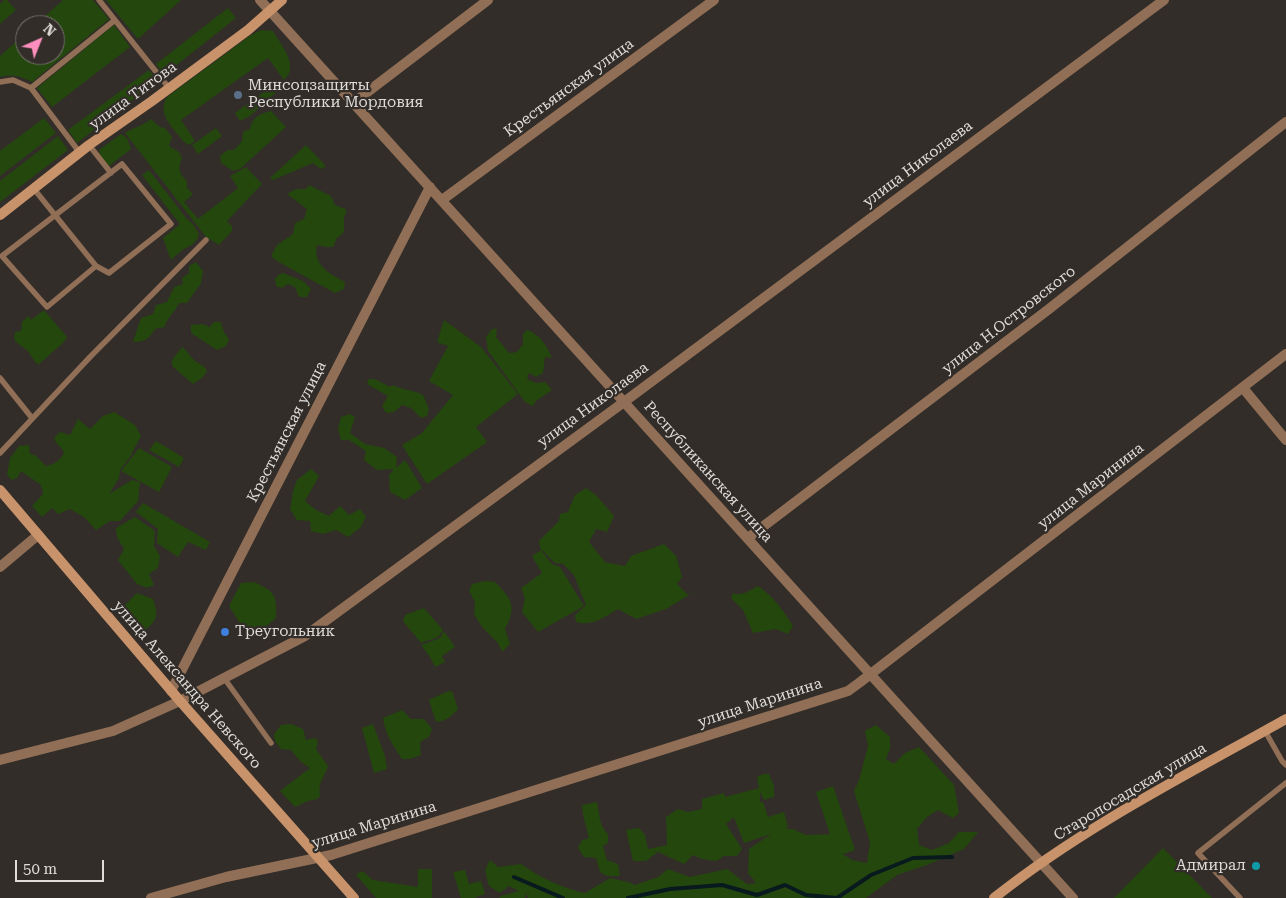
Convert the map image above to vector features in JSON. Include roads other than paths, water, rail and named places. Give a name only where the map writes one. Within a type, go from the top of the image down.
[{"type":"main road","name":"улица Титова","points":[[0,215],[89,145],[248,30],[282,0]]},
{"type":"main road","name":"улица Александра Невского","points":[[0,490],[171,691],[354,898]]},
{"type":"main road","name":"Старопосадская улица","points":[[994,898],[1041,862],[1120,812],[1286,719]]},
{"type":"street","name":"Республиканская улица","points":[[260,0],[1073,898]]},
{"type":"street","points":[[353,102],[488,0]]},
{"type":"street","name":"Крестьянская улица","points":[[442,200],[714,0]]},
{"type":"street","name":"улица Николаева","points":[[0,760],[113,732],[180,701],[305,636],[624,402],[1164,0]]},
{"type":"street","name":"улица Н.Островского","points":[[748,538],[1049,309],[1286,122]]},
{"type":"street","name":"Крестьянская улица","points":[[171,691],[430,187]]},
{"type":"street","name":"улица Маринина","points":[[151,898],[226,876],[320,858],[848,691],[1286,354]]},
{"type":"street","points":[[1242,388],[1286,440]]},
{"type":"street","points":[[0,567],[38,535]]},
{"type":"lane","points":[[99,0],[170,88]]},
{"type":"lane","points":[[31,88],[115,20]]},
{"type":"lane","points":[[0,82],[13,80],[31,88],[80,153]]},
{"type":"lane","points":[[89,145],[111,173]]},
{"type":"lane","points":[[34,189],[55,215],[96,266],[110,273],[171,224],[122,164],[111,173],[55,215],[1,255],[48,307],[96,266]]},
{"type":"lane","points":[[0,453],[90,357],[206,240]]},
{"type":"lane","points":[[0,378],[32,418]]},
{"type":"lane","points":[[224,678],[271,743]]},
{"type":"lane","points":[[1264,731],[1286,765]]},
{"type":"lane","points":[[1240,898],[1198,853],[1286,783]]},
{"type":"waterway","points":[[628,898],[670,889],[722,885],[757,895],[785,885],[806,895],[837,898],[871,875],[913,858],[952,857]]},
{"type":"waterway","points":[[514,877],[563,898]]},
{"type":"place","name":"Минсоцзащиты Республики Мордовия","points":[[238,95]]},
{"type":"place","name":"Треугольник","points":[[225,632]]},
{"type":"place","name":"Адмирал","points":[[1256,866]]}]
